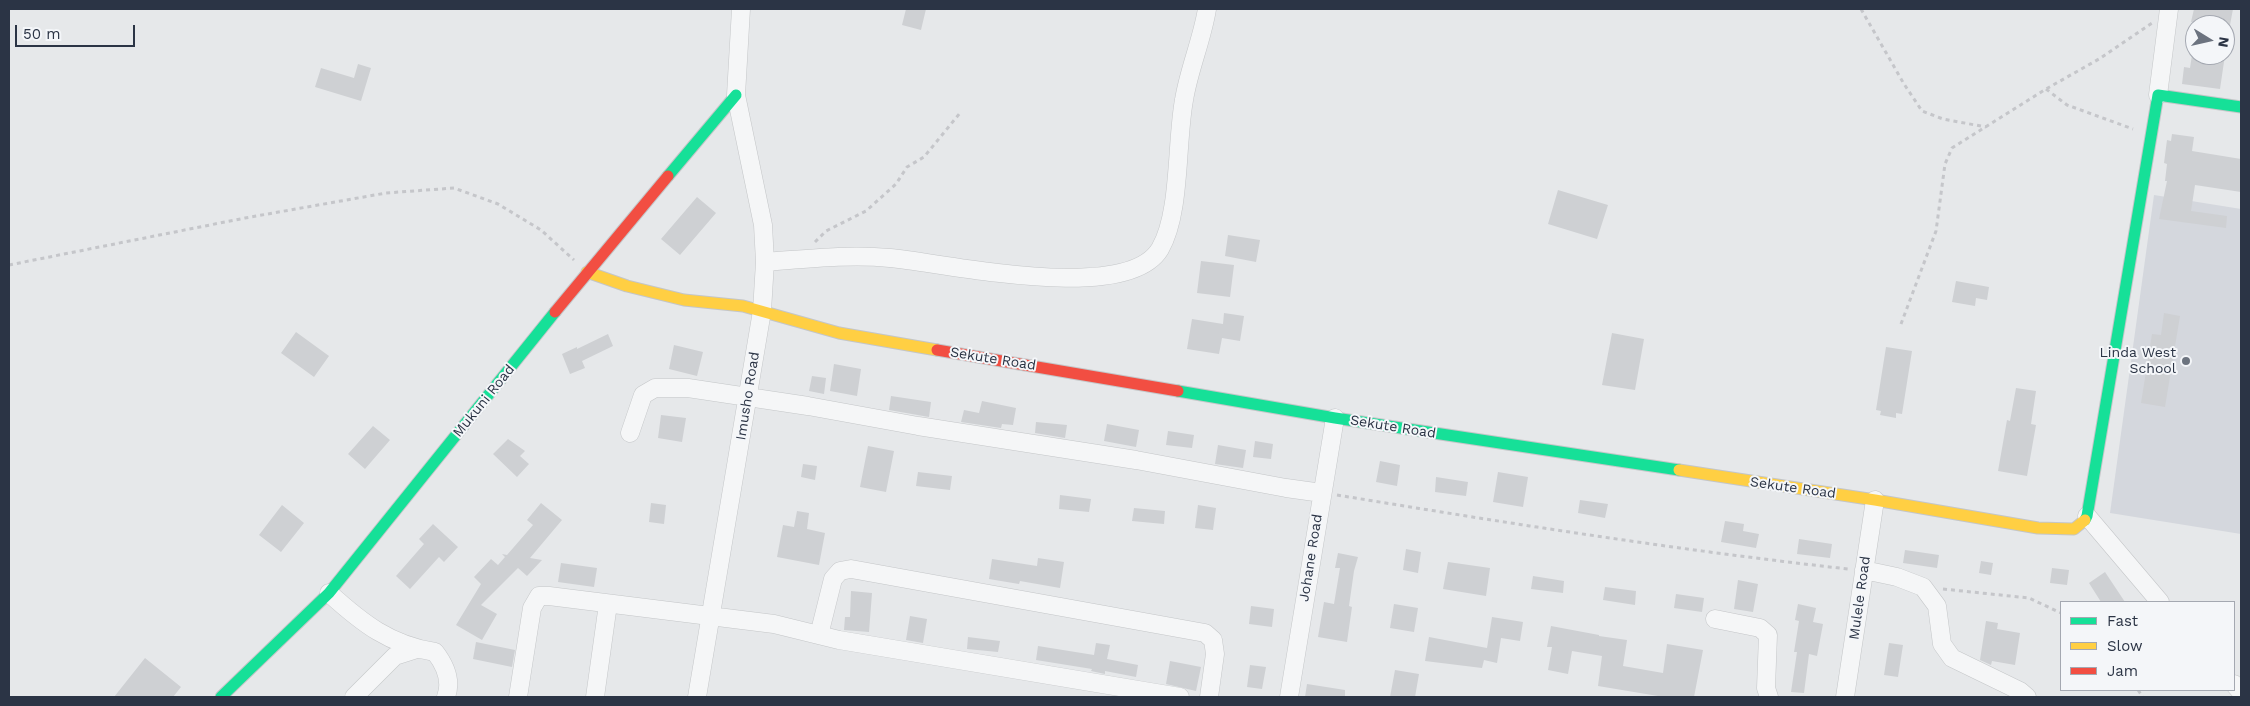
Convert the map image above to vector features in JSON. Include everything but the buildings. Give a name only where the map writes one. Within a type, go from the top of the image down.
[{"type":"street","name":"Imusho Road","points":[[697,697],[749,398],[762,311],[765,262],[763,225],[736,95],[741,9]]},
{"type":"street","points":[[765,262],[850,256],[890,258],[959,269],[1055,278],[1121,274],[1142,266],[1159,250],[1169,231],[1184,100],[1207,9]]},
{"type":"street","points":[[2159,601],[2087,516],[2152,136],[2169,10]]},
{"type":"street","name":"Mukuni Road","points":[[221,697],[329,594],[587,272],[736,95]]},
{"type":"street","points":[[2158,95],[2241,107]]},
{"type":"street","name":"Sekute Road","points":[[587,272],[627,286],[684,300],[743,306],[839,333],[1335,418],[1875,500],[2038,528],[2074,529],[2082,524],[2087,516]]},
{"type":"street","points":[[630,433],[643,395],[655,388],[688,388],[1136,460],[1223,477],[1322,493]]},
{"type":"street","name":"Johane Road","points":[[1289,697],[1335,418]]},
{"type":"street","name":"Mulele Road","points":[[1845,697],[1875,500]]},
{"type":"street","points":[[818,634],[833,578],[840,571],[851,570],[1205,633],[1213,640],[1215,654],[1209,697]]},
{"type":"street","points":[[1864,570],[1897,576],[1923,587],[1937,606],[1942,644],[1952,658],[2020,691],[2028,697]]},
{"type":"street","points":[[329,594],[360,621],[387,638],[417,649],[435,652],[444,664],[448,680],[446,697]]},
{"type":"street","points":[[518,697],[532,608],[539,596],[774,624],[839,640],[1180,697]]},
{"type":"street","points":[[595,697],[608,604]]},
{"type":"street","points":[[1715,619],[1760,628],[1768,635],[1766,688],[1769,697]]},
{"type":"street","points":[[354,697],[395,656],[417,649]]},
{"type":"path","points":[[1861,9],[1904,84],[1922,111],[1943,119],[1987,127]]},
{"type":"path","points":[[1901,324],[1936,231],[1945,164],[1952,148],[2098,59],[2169,10]]},
{"type":"path","points":[[2046,89],[2067,105],[2152,136]]},
{"type":"path","points":[[800,260],[826,231],[866,211],[896,184],[907,167],[924,157],[960,113]]},
{"type":"path","points":[[9,265],[245,218],[386,193],[454,188],[498,204],[541,230],[587,272]]},
{"type":"path","points":[[1322,493],[1517,524],[1768,560],[1864,570]]},
{"type":"path","points":[[1923,587],[2029,598],[2060,613]]},
{"type":"shaded area","name":"Linda West School","points":[[2154,195],[2241,209],[2241,534],[2110,513]]},
{"type":"traffic: fast","points":[[668,176],[736,95]]},
{"type":"traffic: fast","points":[[2085,520],[2158,95],[2241,107]]},
{"type":"traffic: fast","points":[[221,697],[329,593],[555,312]]},
{"type":"traffic: fast","points":[[1178,391],[1335,418],[1679,470]]},
{"type":"traffic: slow","points":[[587,272],[627,286],[684,300],[743,306],[839,333],[937,350]]},
{"type":"traffic: slow","points":[[1679,470],[1875,500],[2038,528],[2074,529],[2085,520]]},
{"type":"traffic: jam","points":[[555,312],[668,176]]},
{"type":"traffic: jam","points":[[937,350],[1178,391]]},
{"type":"place","name":"Linda West School","points":[[2186,361]]}]
